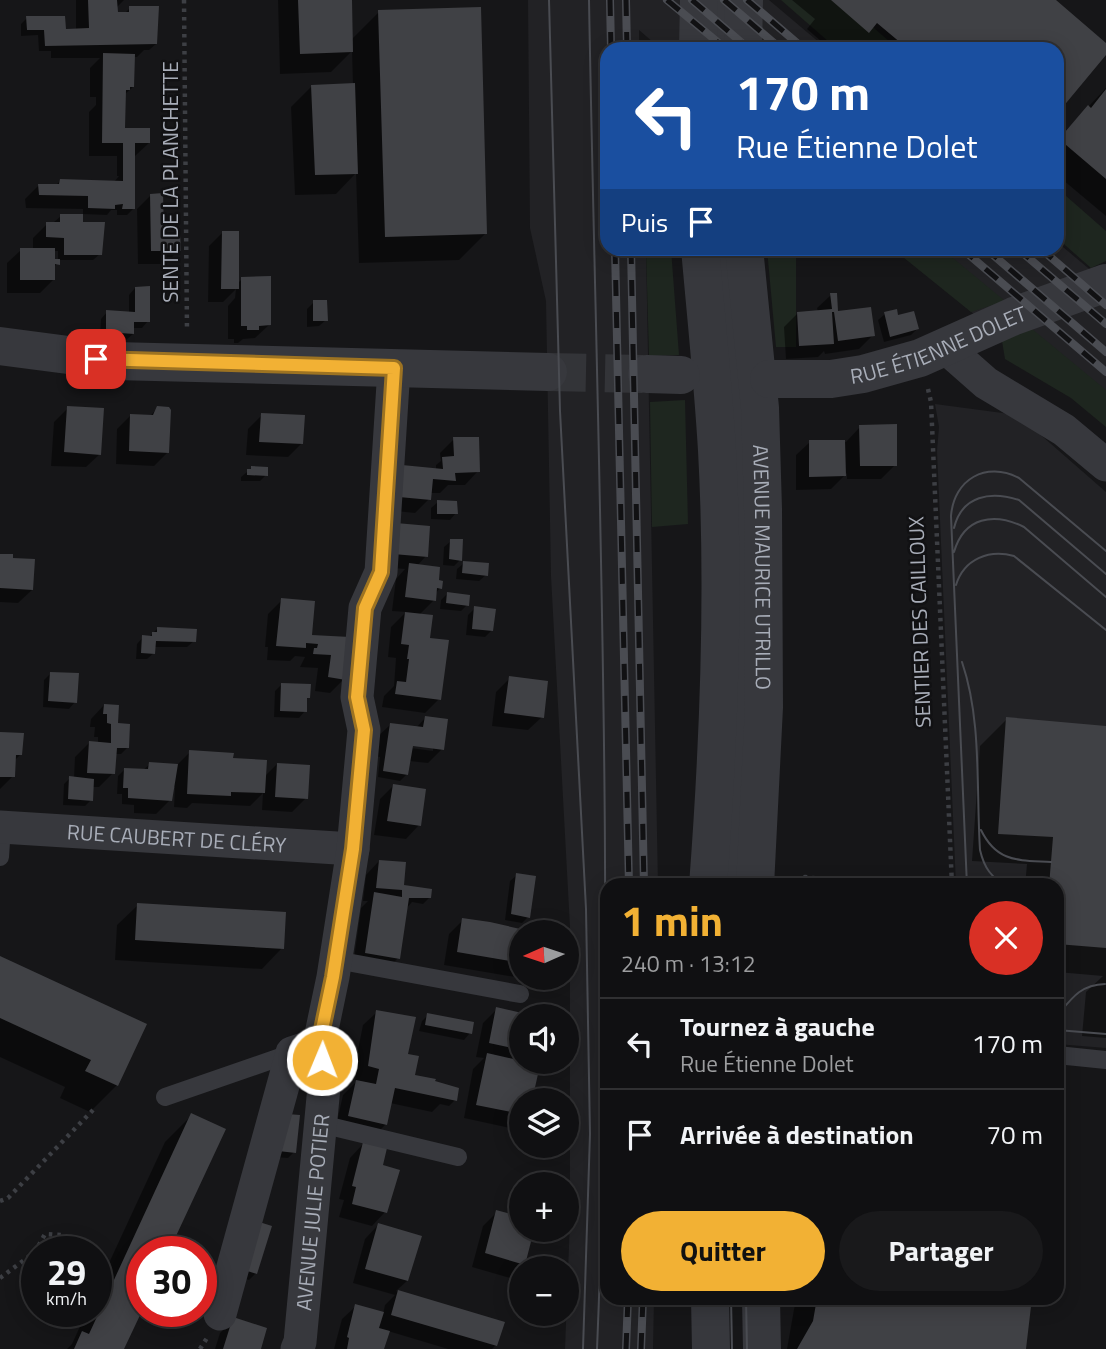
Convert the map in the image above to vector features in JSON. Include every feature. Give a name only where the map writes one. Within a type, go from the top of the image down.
[{"type":"street","points":[[698,42],[699,0]]},
{"type":"street","points":[[743,42],[744,0]]},
{"type":"street","name":"AVENUE MAURICE UTRILLO","points":[[702,256],[739,379],[717,452],[719,724],[709,878]]},
{"type":"street","name":"AVENUE MAURICE UTRILLO","points":[[744,256],[739,379],[764,706],[755,878]]},
{"type":"street","name":"RUE ÉTIENNE DOLET","points":[[739,379],[831,379],[863,374],[932,352],[1014,316],[1103,284]]},
{"type":"street","points":[[0,346],[114,361],[548,372]]},
{"type":"street","points":[[932,352],[1064,430],[1106,465]]},
{"type":"street","name":"AVENUE JULIE POTIER","points":[[297,1349],[300,1342],[326,1076],[305,1048],[336,960],[353,849],[364,730],[357,697],[365,608],[381,572],[394,368]]},
{"type":"street","name":"RUE CAUBERT DE CLÉRY","points":[[1,837],[353,849]]},
{"type":"street","points":[[220,1314],[305,1048]]},
{"type":"street","points":[[710,1305],[711,1349]]},
{"type":"street","points":[[761,1305],[762,1349]]},
{"type":"lane","points":[[720,42],[721,0]]},
{"type":"lane","points":[[722,256],[739,379],[743,669],[732,878]]},
{"type":"lane","points":[[336,960],[520,994]]},
{"type":"lane","points":[[165,1097],[305,1048]]},
{"type":"lane","points":[[1064,1056],[1106,1060]]},
{"type":"lane","points":[[321,1124],[458,1157]]},
{"type":"path","name":"SENTE DE LA PLANCHETTE","points":[[184,0],[187,363]]},
{"type":"path","name":"SENTIER DES CAILLOUX","points":[[932,352],[931,402],[953,878]]},
{"type":"path","points":[[0,1201],[8,1198],[93,1110]]},
{"type":"path","points":[[44,1236],[62,1236]]},
{"type":"path","points":[[0,1278],[21,1262]]},
{"type":"shaded area","points":[[528,0],[769,0],[819,42],[653,42],[639,30],[639,42],[600,42],[600,256],[646,256],[658,878],[600,878],[600,1305],[654,1305],[653,1349],[565,1349],[566,1326],[579,1326],[579,1256],[569,1256],[569,1242],[579,1242],[579,1172],[570,1172],[570,1158],[579,1158],[579,1088],[570,1088],[570,1074],[579,1074],[579,1004],[570,1004],[570,990],[579,990],[579,920],[570,920],[551,576],[546,301],[530,228]]},
{"type":"shaded area","points":[[781,0],[842,0],[890,42],[829,42]]},
{"type":"shaded area","points":[[1064,194],[1106,231],[1106,261],[1091,268],[1064,244]]},
{"type":"shaded area","points":[[1064,248],[1106,283],[1106,426],[905,256],[1064,256]]},
{"type":"shaded area","points":[[646,256],[672,256],[679,355],[649,356]]},
{"type":"shaded area","points":[[768,256],[796,256],[796,347],[776,347]]},
{"type":"shaded area","points":[[902,256],[950,256],[1005,301],[971,312]]},
{"type":"shaded area","points":[[1031,328],[1106,390],[1106,427],[1071,398],[1005,359],[1002,341]]},
{"type":"shaded area","points":[[685,400],[688,524],[652,527],[650,402]]},
{"type":"shaded area","points":[[935,404],[1010,414],[1027,423],[1106,492],[1106,1048],[1064,1045],[1064,878],[956,878],[937,451],[939,427]]},
{"type":"building","points":[[88,0],[117,0],[118,12],[129,12],[129,6],[159,6],[157,44],[45,46],[44,30],[27,30],[26,16],[65,16],[66,29],[89,28]]},
{"type":"building","points":[[298,0],[352,0],[353,52],[300,54]]},
{"type":"building","points":[[831,0],[1056,0],[1106,43],[1106,55],[1064,106],[1064,42],[900,42],[877,23],[869,33]]},
{"type":"building","points":[[481,7],[487,234],[385,237],[378,10]]},
{"type":"building","points":[[103,53],[135,54],[134,87],[126,90],[125,128],[150,128],[150,143],[135,143],[135,209],[122,209],[123,204],[115,205],[115,209],[88,208],[88,196],[39,195],[38,184],[59,184],[60,179],[123,181],[123,143],[102,143]]},
{"type":"building","points":[[355,83],[358,174],[315,175],[311,85]]},
{"type":"building","points":[[1106,89],[1106,179],[1064,143],[1064,133],[1088,105],[1091,108]]},
{"type":"building","points":[[163,193],[164,233],[180,233],[181,251],[151,251],[150,194]]},
{"type":"building","points":[[60,214],[83,214],[83,222],[105,222],[102,255],[64,255],[64,238],[46,237],[46,222],[60,222]]},
{"type":"building","points":[[222,231],[239,231],[239,289],[221,289]]},
{"type":"building","points":[[20,248],[55,248],[55,259],[60,259],[60,265],[55,264],[55,280],[20,280]]},
{"type":"building","points":[[271,276],[271,325],[259,326],[259,330],[247,330],[247,326],[241,326],[241,277]]},
{"type":"building","points":[[150,286],[150,322],[134,322],[134,334],[106,332],[106,310],[135,312],[135,287]]},
{"type":"building","points":[[830,293],[837,293],[838,311],[871,307],[875,336],[838,341],[832,312],[834,344],[799,346],[797,312],[832,309]]},
{"type":"building","points":[[313,300],[327,300],[328,321],[313,321]]},
{"type":"building","points":[[897,309],[898,315],[914,311],[919,329],[890,337],[884,312]]},
{"type":"building","points":[[67,406],[104,408],[101,455],[64,452]]},
{"type":"building","points":[[157,406],[169,407],[171,410],[169,453],[129,451],[130,414],[153,415]]},
{"type":"building","points":[[261,413],[305,415],[303,444],[259,442]]},
{"type":"building","points":[[897,424],[897,466],[860,466],[859,425]]},
{"type":"building","points":[[453,437],[479,437],[480,472],[455,473],[456,481],[433,479],[431,500],[399,497],[402,465],[443,469],[442,457],[454,456]]},
{"type":"building","points":[[809,440],[845,440],[846,476],[809,477]]},
{"type":"building","points":[[251,466],[268,467],[268,476],[247,475],[247,469],[251,469]]},
{"type":"building","points":[[437,500],[457,501],[458,514],[437,514]]},
{"type":"building","points":[[396,523],[430,526],[428,557],[393,554]]},
{"type":"building","points":[[450,539],[463,539],[462,561],[449,559]]},
{"type":"building","points":[[0,554],[13,554],[13,558],[35,559],[33,590],[0,588]]},
{"type":"building","points":[[463,561],[489,563],[488,576],[462,573]]},
{"type":"building","points":[[409,563],[440,567],[439,580],[443,581],[442,589],[437,588],[436,601],[405,597]]},
{"type":"building","points":[[447,592],[470,595],[469,606],[446,603]]},
{"type":"building","points":[[281,598],[315,601],[312,635],[350,637],[346,680],[328,677],[331,655],[313,654],[318,644],[306,643],[306,648],[276,646]]},
{"type":"building","points":[[474,606],[496,609],[493,631],[472,629]]},
{"type":"building","points":[[405,612],[433,615],[430,638],[449,640],[441,700],[395,694],[397,681],[406,682],[409,659],[409,645],[401,644]]},
{"type":"building","points":[[157,627],[197,629],[196,642],[156,641],[155,654],[141,653],[142,635],[152,636],[152,632],[157,632]]},
{"type":"building","points":[[50,672],[79,673],[77,703],[48,701]]},
{"type":"building","points":[[509,676],[548,681],[544,718],[504,713]]},
{"type":"building","points":[[281,683],[311,684],[307,712],[280,711]]},
{"type":"building","points":[[104,704],[119,705],[118,723],[130,724],[129,748],[117,748],[115,774],[87,773],[89,741],[111,743],[111,724],[107,723],[107,714],[103,714]]},
{"type":"building","points":[[425,716],[448,719],[444,750],[413,746],[408,775],[383,771],[390,723],[423,727]]},
{"type":"building","points":[[1006,717],[1106,726],[1106,948],[1064,945],[1064,878],[1050,878],[1053,837],[998,834]]},
{"type":"building","points":[[0,732],[24,733],[22,755],[16,755],[15,777],[0,777]]},
{"type":"building","points":[[189,750],[234,753],[233,758],[267,760],[265,793],[231,792],[231,796],[187,794]]},
{"type":"building","points":[[149,762],[178,764],[172,801],[128,798],[128,788],[123,788],[124,768],[148,769]]},
{"type":"building","points":[[277,763],[310,765],[308,799],[275,797]]},
{"type":"building","points":[[69,776],[94,779],[93,801],[68,799]]},
{"type":"building","points":[[393,784],[426,789],[421,826],[387,821]]},
{"type":"building","points":[[379,860],[406,862],[404,885],[432,889],[431,898],[409,898],[400,959],[365,953],[374,892],[402,897],[402,890],[376,888]]},
{"type":"building","points":[[516,873],[536,876],[530,918],[511,914]]},
{"type":"building","points":[[137,903],[286,912],[284,949],[135,940]]},
{"type":"building","points":[[462,918],[509,926],[509,961],[457,952]]},
{"type":"building","points":[[0,956],[147,1024],[118,1086],[85,1071],[91,1060],[0,1018]]},
{"type":"building","points":[[496,1007],[509,1010],[509,1047],[489,1043]]},
{"type":"building","points":[[376,1010],[416,1017],[408,1054],[419,1056],[415,1075],[436,1079],[435,1081],[459,1088],[457,1101],[395,1088],[387,1125],[348,1116],[356,1080],[376,1084],[379,1069],[368,1066]]},
{"type":"building","points":[[427,1013],[474,1022],[472,1034],[425,1025]]},
{"type":"building","points":[[487,1053],[509,1058],[509,1074],[538,1074],[535,1088],[509,1088],[509,1111],[476,1105]]},
{"type":"building","points":[[191,1113],[226,1129],[176,1236],[134,1236]]},
{"type":"building","points":[[287,1114],[300,1115],[296,1153],[278,1151]]},
{"type":"building","points":[[363,1142],[387,1148],[383,1165],[400,1170],[387,1213],[352,1204],[356,1187],[352,1186]]},
{"type":"building","points":[[496,1210],[509,1214],[509,1242],[531,1242],[527,1256],[509,1256],[509,1260],[485,1253]]},
{"type":"building","points":[[256,1221],[272,1226],[257,1274],[241,1269]]},
{"type":"building","points":[[378,1223],[422,1236],[408,1281],[365,1269]]},
{"type":"building","points":[[126,1254],[126,1327],[134,1327],[124,1349],[74,1349],[82,1331],[89,1334],[92,1327],[112,1327],[112,1284]]},
{"type":"building","points":[[398,1290],[505,1322],[497,1346],[391,1315]]},
{"type":"building","points":[[355,1304],[384,1312],[379,1328],[390,1331],[384,1349],[347,1349],[347,1337]]},
{"type":"building","points":[[816,1305],[1031,1305],[1026,1349],[797,1349],[813,1321]]},
{"type":"building","points":[[233,1317],[267,1328],[261,1349],[223,1349]]},
{"type":"tunnel","points":[[548,372],[647,374]]},
{"type":"tram line","points":[[549,0],[560,411],[586,909],[590,1134],[583,1349]]},
{"type":"tram line","points":[[589,0],[605,878]]},
{"type":"tram line","points":[[967,878],[951,516],[953,503],[965,483],[974,477],[984,473],[1007,473],[1019,478],[1106,551]]},
{"type":"tram line","points":[[954,528],[964,508],[979,498],[998,496],[1019,500],[1106,574]]},
{"type":"tram line","points":[[954,552],[965,531],[973,525],[991,519],[1013,522],[1024,527],[1106,597]]},
{"type":"tram line","points":[[956,585],[965,569],[979,558],[996,554],[1014,556],[1106,630]]},
{"type":"tram line","points":[[962,662],[973,707],[980,850],[989,872],[995,878]]},
{"type":"tram line","points":[[981,830],[994,849],[1010,858],[1051,862]]},
{"type":"tram line","points":[[1064,1008],[1083,990],[1105,984]]},
{"type":"tram line","points":[[1064,1031],[1106,1034]]},
{"type":"tram line","points":[[597,1349],[600,1248]]},
{"type":"tram line","points":[[731,1305],[732,1349]]},
{"type":"tram line","points":[[746,1305],[747,1349]]},
{"type":"railway","points":[[610,0],[611,42]]},
{"type":"railway","points":[[626,0],[627,42]]},
{"type":"railway","points":[[667,0],[718,42]]},
{"type":"railway","points":[[692,0],[741,42]]},
{"type":"railway","points":[[724,0],[773,42]]},
{"type":"railway","points":[[747,0],[796,42]]},
{"type":"railway","points":[[615,256],[629,878]]},
{"type":"railway","points":[[631,256],[644,878]]},
{"type":"railway","points":[[970,256],[1106,372]]},
{"type":"railway","points":[[994,256],[1106,352]]},
{"type":"railway","points":[[1026,256],[1106,324]]},
{"type":"railway","points":[[1049,256],[1106,305]]},
{"type":"railway","points":[[626,1349],[628,1305]]},
{"type":"railway","points":[[641,1349],[643,1305]]},
{"type":"route","points":[[96,359],[394,368],[381,572],[365,608],[357,697],[364,730],[353,849],[333,977],[319,1044],[322,1060]]}]
